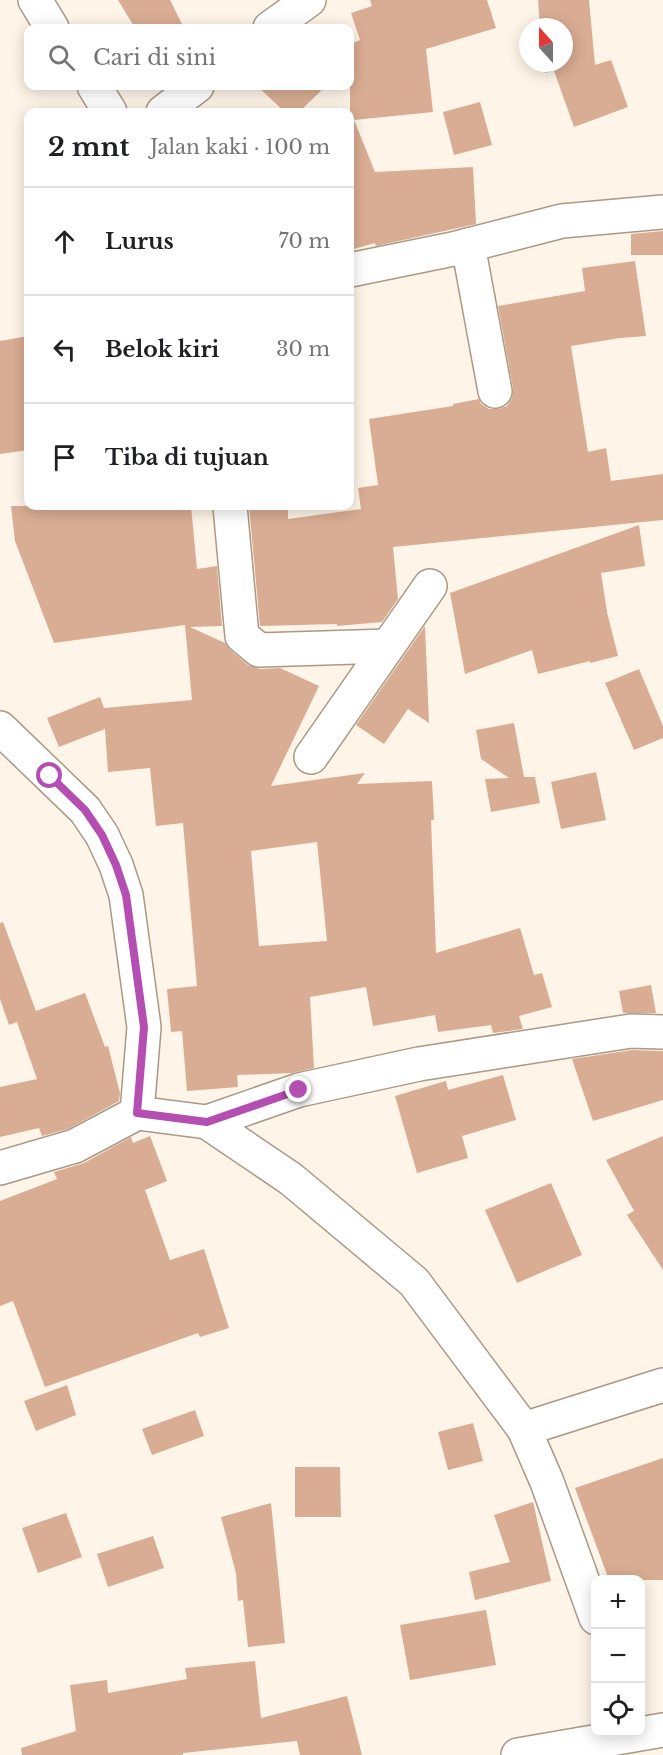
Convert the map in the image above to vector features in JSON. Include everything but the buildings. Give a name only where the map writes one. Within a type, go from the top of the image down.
[{"type":"street","points":[[35,0],[50,24]]},
{"type":"street","points":[[276,24],[309,0]]},
{"type":"street","points":[[96,90],[108,108]]},
{"type":"street","points":[[168,108],[192,90]]},
{"type":"street","points":[[354,269],[468,245],[562,221],[663,212]]},
{"type":"street","points":[[468,245],[495,391]]},
{"type":"street","points":[[230,510],[238,616],[242,636],[259,650],[388,646]]},
{"type":"street","points":[[311,757],[430,586]]},
{"type":"street","points":[[0,728],[85,810],[102,835],[116,865],[126,895],[144,1027],[137,1113]]},
{"type":"street","points":[[0,1168],[75,1146],[137,1113],[207,1122],[299,1090],[419,1064],[631,1031],[663,1032]]},
{"type":"street","points":[[207,1122],[291,1179],[414,1282],[524,1429],[547,1482],[591,1604]]},
{"type":"street","points":[[524,1429],[663,1385]]},
{"type":"street","points":[[645,1732],[663,1730]]},
{"type":"street","points":[[518,1755],[618,1737]]},
{"type":"street","points":[[642,1737],[650,1755]]},
{"type":"route","points":[[50,776],[85,810],[102,835],[116,865],[126,895],[144,1027],[137,1113],[207,1122],[299,1090]]}]
